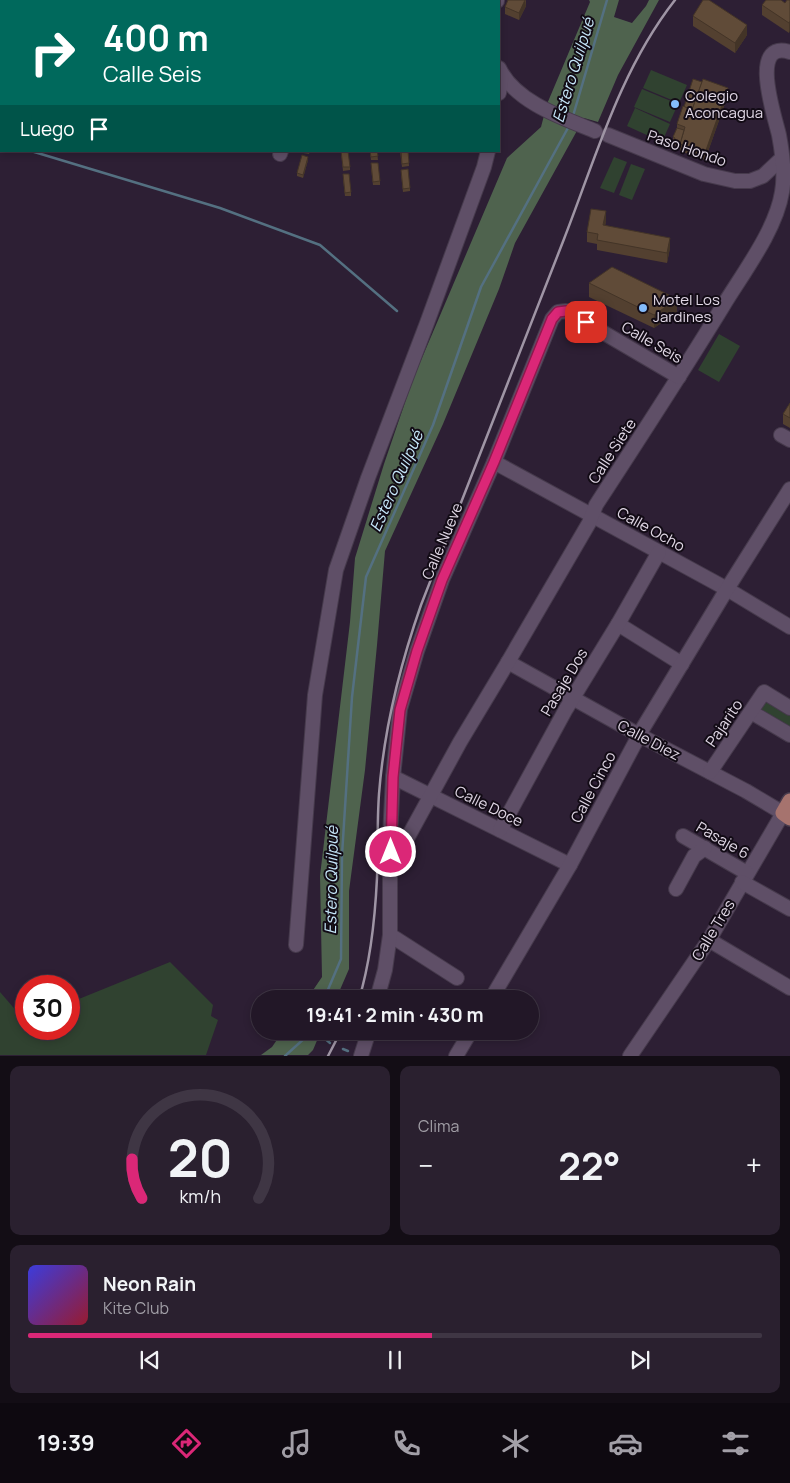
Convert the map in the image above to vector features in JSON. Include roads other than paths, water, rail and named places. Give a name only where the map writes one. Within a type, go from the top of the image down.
[{"type":"street","name":"Calle Siete","points":[[391,868],[460,742],[508,662],[596,505],[679,377],[752,259],[777,212],[786,192],[779,137],[766,73],[771,55],[776,51],[790,52]]},
{"type":"street","name":"Paso Hondo","points":[[500,72],[525,97],[539,106],[704,174],[750,181],[763,176],[781,159]]},
{"type":"street","points":[[296,945],[315,694],[336,570],[368,478],[484,167],[488,152]]},
{"type":"street","name":"Calle Seis","points":[[555,314],[562,311],[570,313],[679,377]]},
{"type":"street","name":"Calle Nueve","points":[[379,990],[385,970],[390,936],[390,837],[393,777],[400,710],[420,641],[442,580],[494,462],[555,314]]},
{"type":"street","name":"Calle Ocho","points":[[494,462],[727,589],[790,627]]},
{"type":"street","name":"Calle Cinco","points":[[496,990],[570,865],[639,735],[790,489]]},
{"type":"street","name":"Pasaje Dos","points":[[500,830],[573,698],[659,552]]},
{"type":"street","points":[[618,624],[682,664]]},
{"type":"street","name":"Calle Diez","points":[[508,662],[639,735],[788,811]]},
{"type":"street","name":"Pajarito","points":[[710,772],[764,692],[790,708]]},
{"type":"street","points":[[751,712],[790,736]]},
{"type":"street","name":"Calle Doce","points":[[393,777],[570,865]]},
{"type":"street","name":"Calle Tres","points":[[630,1056],[709,940],[744,877],[788,811]]},
{"type":"street","name":"Pasaje 6","points":[[683,836],[705,848],[790,909]]},
{"type":"street","points":[[676,888],[694,856],[705,848]]},
{"type":"street","points":[[390,936],[457,978]]},
{"type":"street","points":[[709,940],[790,988]]},
{"type":"street","points":[[361,1056],[366,1040]]},
{"type":"street","points":[[456,1056],[466,1040]]},
{"type":"waterway","name":"Estero Quilpué","points":[[573,116],[607,0]]},
{"type":"waterway","name":"Estero Quilpué","points":[[328,990],[341,959],[342,855],[352,697],[366,577],[433,425],[481,287],[569,126]]},
{"type":"waterway","points":[[34,152],[220,208],[320,245],[397,311]]},
{"type":"waterway","name":"Estero Quilpué","points":[[285,1056],[303,1040]]},
{"type":"waterway","points":[[326,1040],[330,1043]]},
{"type":"waterway","points":[[343,1049],[348,1051]]},
{"type":"railway","points":[[361,990],[367,969],[374,924],[381,770],[399,675],[413,629],[611,115],[639,55],[675,0]]},
{"type":"railway","points":[[328,1056],[336,1040]]},
{"type":"place","name":"Colegio Aconcagua","points":[[675,104]]},
{"type":"place","name":"Motel Los Jardines","points":[[643,308]]}]
